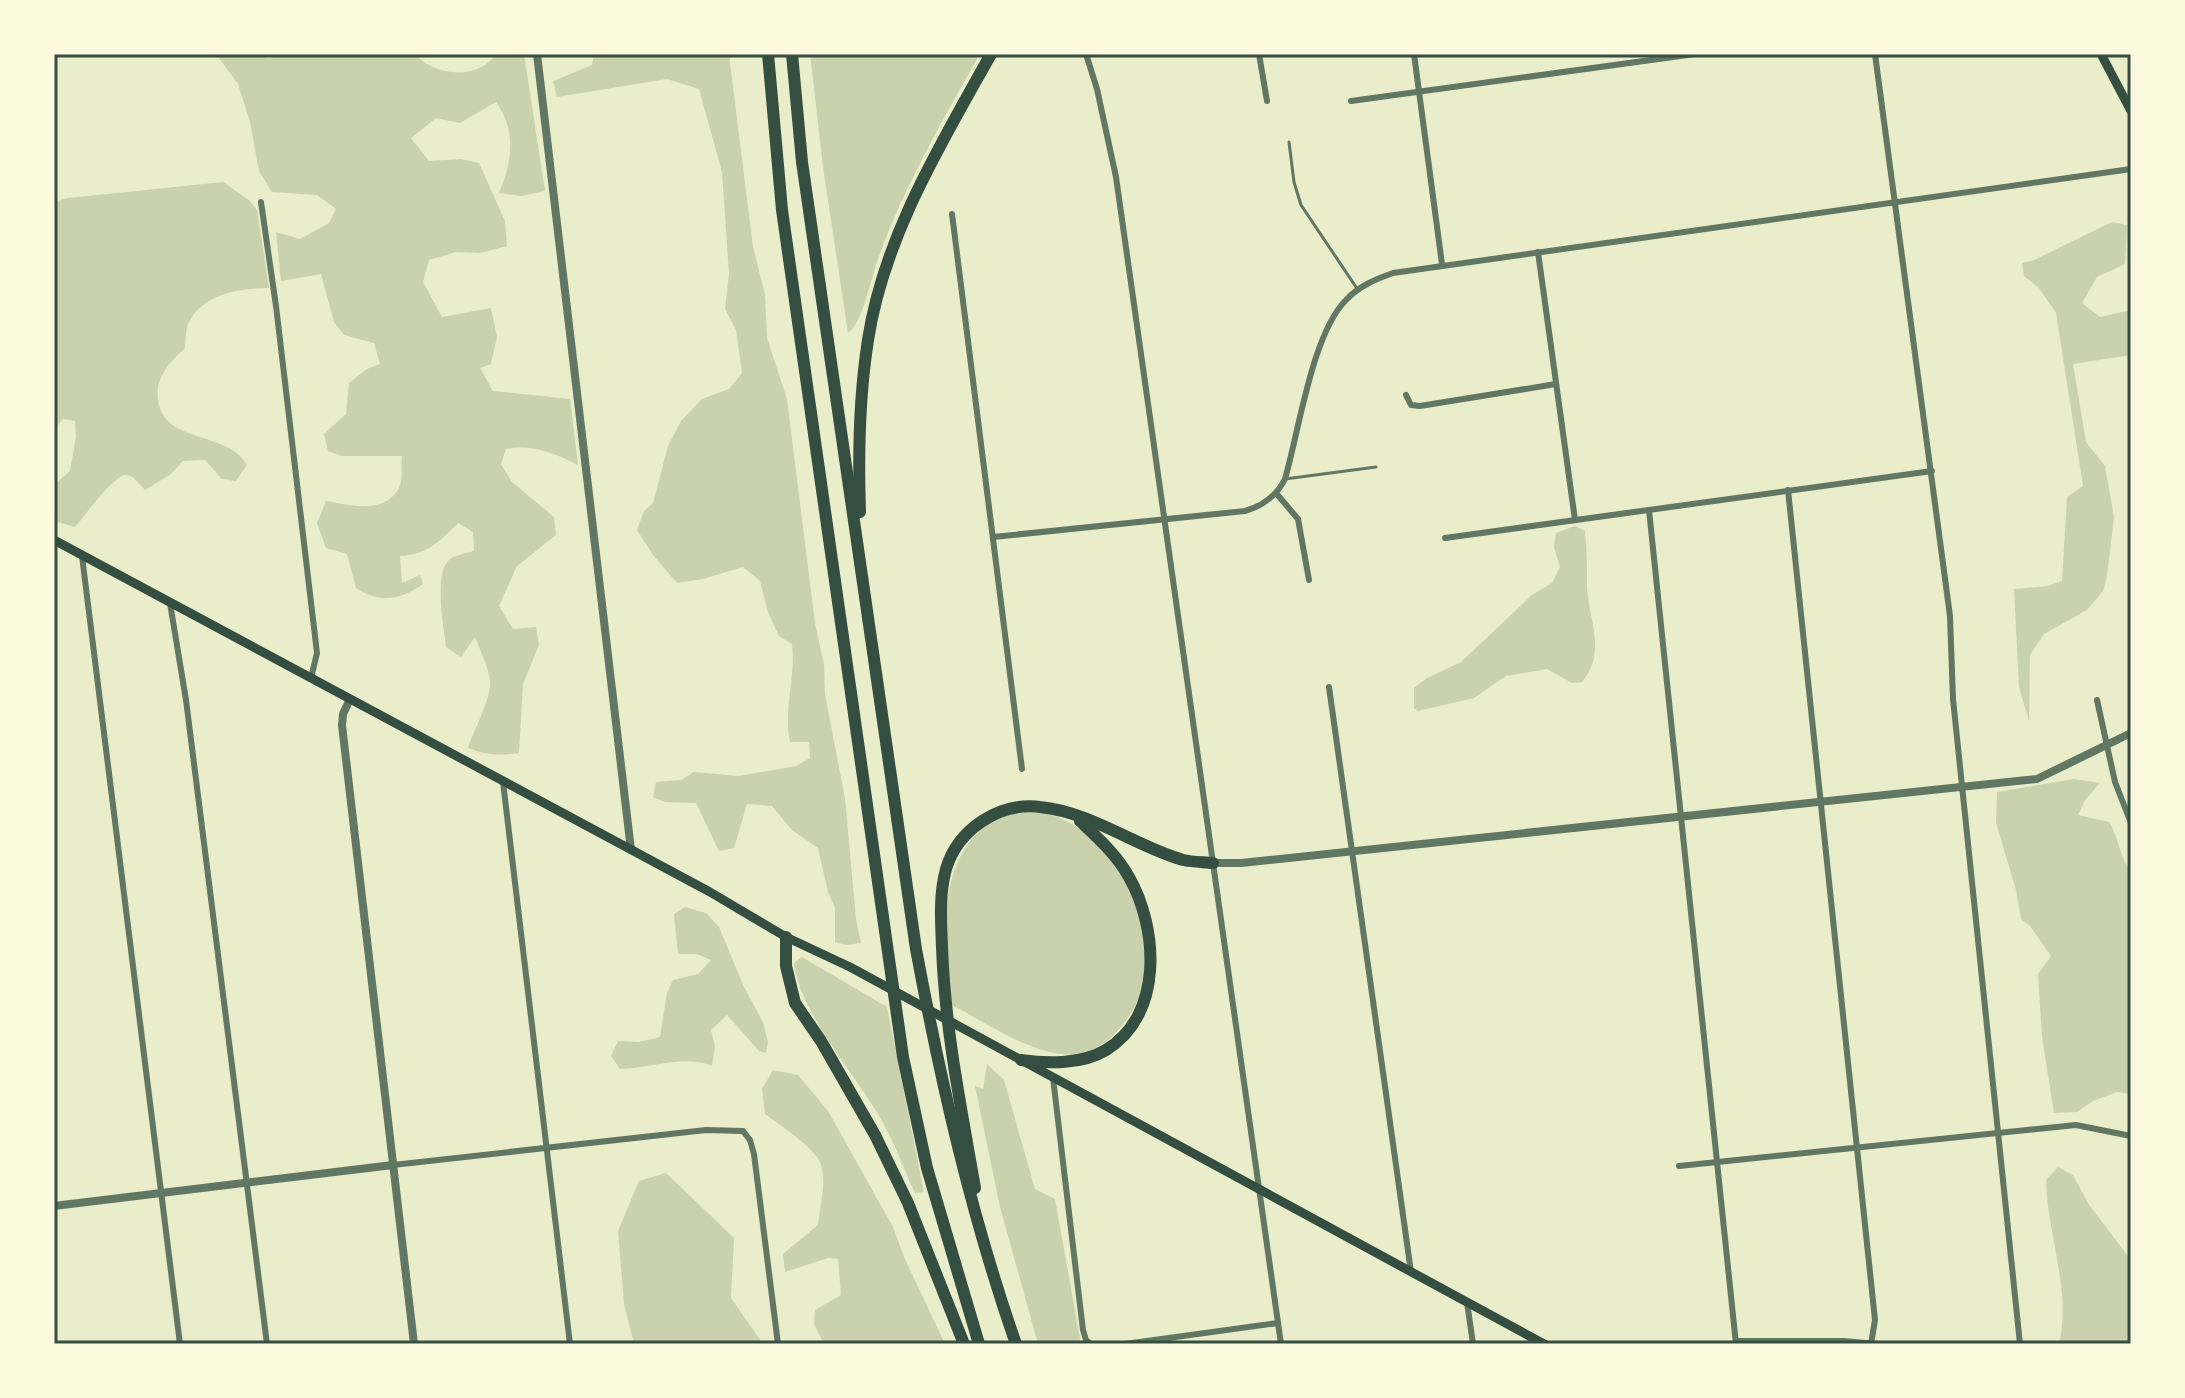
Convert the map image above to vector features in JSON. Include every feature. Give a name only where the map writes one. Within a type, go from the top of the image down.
[{"type":"highway","points":[[792,54],[802,162],[925,998],[958,1151],[1016,1344]]},
{"type":"highway","points":[[862,567],[858,439],[868,339],[890,257],[912,201],[991,54]]},
{"type":"highway","points":[[767,56],[782,210],[903,1057],[927,1168],[979,1344]]},
{"type":"highway","points":[[986,1250],[944,1006],[940,896],[953,852],[980,821],[996,813],[1026,806],[1075,816],[1181,859],[1213,863]]},
{"type":"highway","points":[[1021,1060],[1077,1061],[1100,1053],[1128,1031],[1141,1010],[1146,994],[1151,963],[1142,906],[1123,867],[1075,816]]},
{"type":"highway","points":[[786,937],[786,966],[795,1003],[821,1041],[875,1135],[908,1203],[964,1344]]},
{"type":"main road","points":[[2101,54],[2131,111]]},
{"type":"main road","points":[[54,540],[1544,1344]]},
{"type":"street","points":[[537,54],[631,850]]},
{"type":"street","points":[[1086,54],[1116,177],[1281,1344]]},
{"type":"street","points":[[1259,54],[1267,101]]},
{"type":"street","points":[[1414,54],[1442,264]]},
{"type":"street","points":[[1351,101],[1695,54]]},
{"type":"street","points":[[1875,54],[1950,616],[1953,699],[2020,1344]]},
{"type":"street","points":[[993,537],[1245,511],[1262,504],[1276,493],[1285,479],[1322,337],[1343,303],[1358,290],[1393,273],[2131,169]]},
{"type":"street","points":[[261,202],[317,653],[311,678]]},
{"type":"street","points":[[952,214],[1022,769]]},
{"type":"street","points":[[1538,252],[1575,520]]},
{"type":"street","points":[[1406,395],[1411,405],[1420,406],[1556,384]]},
{"type":"street","points":[[1445,538],[1932,471]]},
{"type":"street","points":[[1649,510],[1736,1343],[1874,1343],[1875,1320],[1788,490]]},
{"type":"street","points":[[1276,493],[1298,519],[1309,580]]},
{"type":"street","points":[[82,556],[180,1344]]},
{"type":"street","points":[[170,603],[186,700],[267,1344]]},
{"type":"street","points":[[1329,687],[1411,1272]]},
{"type":"street","points":[[350,699],[342,725],[414,1344]]},
{"type":"street","points":[[2097,700],[2115,782],[2131,823]]},
{"type":"street","points":[[1213,863],[1241,863],[2037,779],[2131,733]]},
{"type":"street","points":[[503,782],[570,1344]]},
{"type":"street","points":[[1053,1078],[1067,1210],[1088,1342]]},
{"type":"street","points":[[1679,1166],[2076,1125],[2131,1136]]},
{"type":"street","points":[[54,1206],[545,1147],[706,1130],[743,1131],[750,1140],[754,1154],[778,1344]]},
{"type":"street","points":[[1467,1302],[1473,1344]]},
{"type":"street","points":[[1125,1344],[1278,1323]]},
{"type":"lane","points":[[1289,142],[1294,182],[1301,205],[1358,290]]},
{"type":"lane","points":[[1285,479],[1376,467]]},
{"type":"green space","points":[[216,54],[265,54],[267,58],[300,54],[415,54],[444,71],[467,72],[488,63],[496,54],[524,54],[545,191],[522,196],[499,193],[507,170],[510,136],[496,102],[460,123],[436,118],[411,138],[429,161],[461,159],[479,163],[505,221],[507,246],[480,253],[456,252],[429,260],[423,282],[442,317],[491,308],[497,337],[491,364],[480,368],[493,391],[570,399],[578,465],[552,453],[525,448],[506,449],[501,464],[512,482],[554,517],[556,535],[517,566],[499,606],[513,629],[536,627],[539,645],[523,684],[519,753],[493,754],[468,748],[488,696],[489,675],[475,637],[461,657],[446,647],[441,601],[442,576],[450,559],[474,551],[473,532],[458,523],[425,550],[400,556],[402,583],[420,575],[423,584],[406,594],[390,598],[373,596],[356,588],[347,554],[326,548],[317,523],[326,501],[366,506],[384,502],[399,488],[402,456],[342,456],[328,451],[324,434],[346,414],[349,383],[367,369],[380,364],[374,343],[344,335],[334,322],[321,274],[281,281],[276,232],[300,239],[329,223],[336,209],[317,195],[272,192],[259,171],[250,122],[238,84]]},
{"type":"green space","points":[[594,54],[729,54],[753,247],[765,295],[767,338],[787,399],[815,623],[824,665],[825,694],[845,799],[861,943],[846,945],[835,942],[835,908],[818,848],[792,830],[772,806],[747,804],[734,848],[719,851],[696,803],[665,802],[653,797],[656,782],[681,780],[694,772],[739,776],[796,766],[810,758],[809,742],[790,742],[788,719],[792,644],[779,636],[768,612],[760,581],[743,567],[677,583],[637,530],[644,511],[653,503],[668,446],[681,421],[702,399],[729,389],[742,373],[736,330],[725,309],[729,274],[722,172],[699,89],[667,79],[557,97],[553,81],[592,65]]},
{"type":"green space","points":[[810,54],[980,54],[912,180],[888,232],[858,320],[848,333],[823,167]]},
{"type":"green space","points":[[223,182],[249,200],[257,210],[269,288],[223,294],[195,312],[187,328],[185,348],[161,377],[158,400],[163,414],[172,424],[226,446],[247,465],[236,481],[222,479],[205,460],[183,461],[171,474],[145,490],[134,478],[125,475],[106,489],[75,527],[54,521],[54,485],[70,471],[76,437],[75,421],[63,419],[54,429],[54,202]]},
{"type":"green space","points":[[2112,222],[2127,225],[2125,264],[2097,277],[2082,303],[2100,317],[2131,310],[2131,355],[2073,364],[2086,442],[2105,466],[2114,517],[2107,576],[2103,591],[2087,610],[2044,634],[2030,655],[2029,721],[2019,687],[2014,589],[2048,586],[2062,581],[2067,497],[2083,486],[2056,313],[2039,288],[2024,276],[2022,263]]},
{"type":"green space","points":[[1575,526],[1585,531],[1587,587],[1595,636],[1594,659],[1582,682],[1572,683],[1547,669],[1506,676],[1474,698],[1418,711],[1414,708],[1414,688],[1427,678],[1461,662],[1532,595],[1552,583],[1560,567],[1554,547],[1556,533]]},
{"type":"green space","points":[[2074,779],[2100,783],[2085,800],[2078,815],[2109,822],[2131,872],[2131,1094],[2117,1092],[2093,1101],[2077,1112],[2054,1113],[2042,1037],[2038,974],[2051,956],[2030,926],[2021,919],[2016,890],[1996,823],[1997,792]]},
{"type":"green space","points":[[1015,812],[1052,815],[1078,828],[1097,843],[1113,862],[1136,907],[1146,955],[1142,993],[1114,1034],[1102,1045],[1087,1051],[1062,1054],[1033,1047],[950,1004],[946,911],[956,866],[982,828]]},
{"type":"green space","points":[[685,907],[706,913],[719,927],[744,987],[763,1022],[768,1042],[766,1053],[759,1051],[727,1015],[711,1030],[715,1046],[712,1066],[690,1061],[620,1069],[611,1056],[618,1041],[639,1042],[660,1037],[667,993],[673,980],[698,974],[711,960],[697,954],[678,954],[674,914]]},
{"type":"green space","points":[[802,957],[887,1007],[924,1192],[915,1193],[883,1123],[806,1002],[794,963]]},
{"type":"green space","points":[[987,1064],[1004,1080],[1035,1189],[1055,1199],[1081,1344],[1038,1344],[1000,1207],[975,1086],[983,1089]]},
{"type":"green space","points":[[773,1070],[798,1075],[828,1111],[893,1227],[945,1344],[824,1344],[814,1324],[815,1310],[841,1295],[838,1259],[828,1258],[785,1272],[783,1254],[818,1225],[823,1192],[822,1167],[809,1148],[765,1114],[762,1089]]},
{"type":"green space","points":[[2058,1167],[2073,1175],[2089,1205],[2131,1260],[2131,1344],[2059,1344],[2063,1304],[2046,1180]]},
{"type":"green space","points":[[666,1173],[734,1238],[731,1298],[763,1344],[634,1344],[624,1304],[618,1231],[639,1181]]}]
